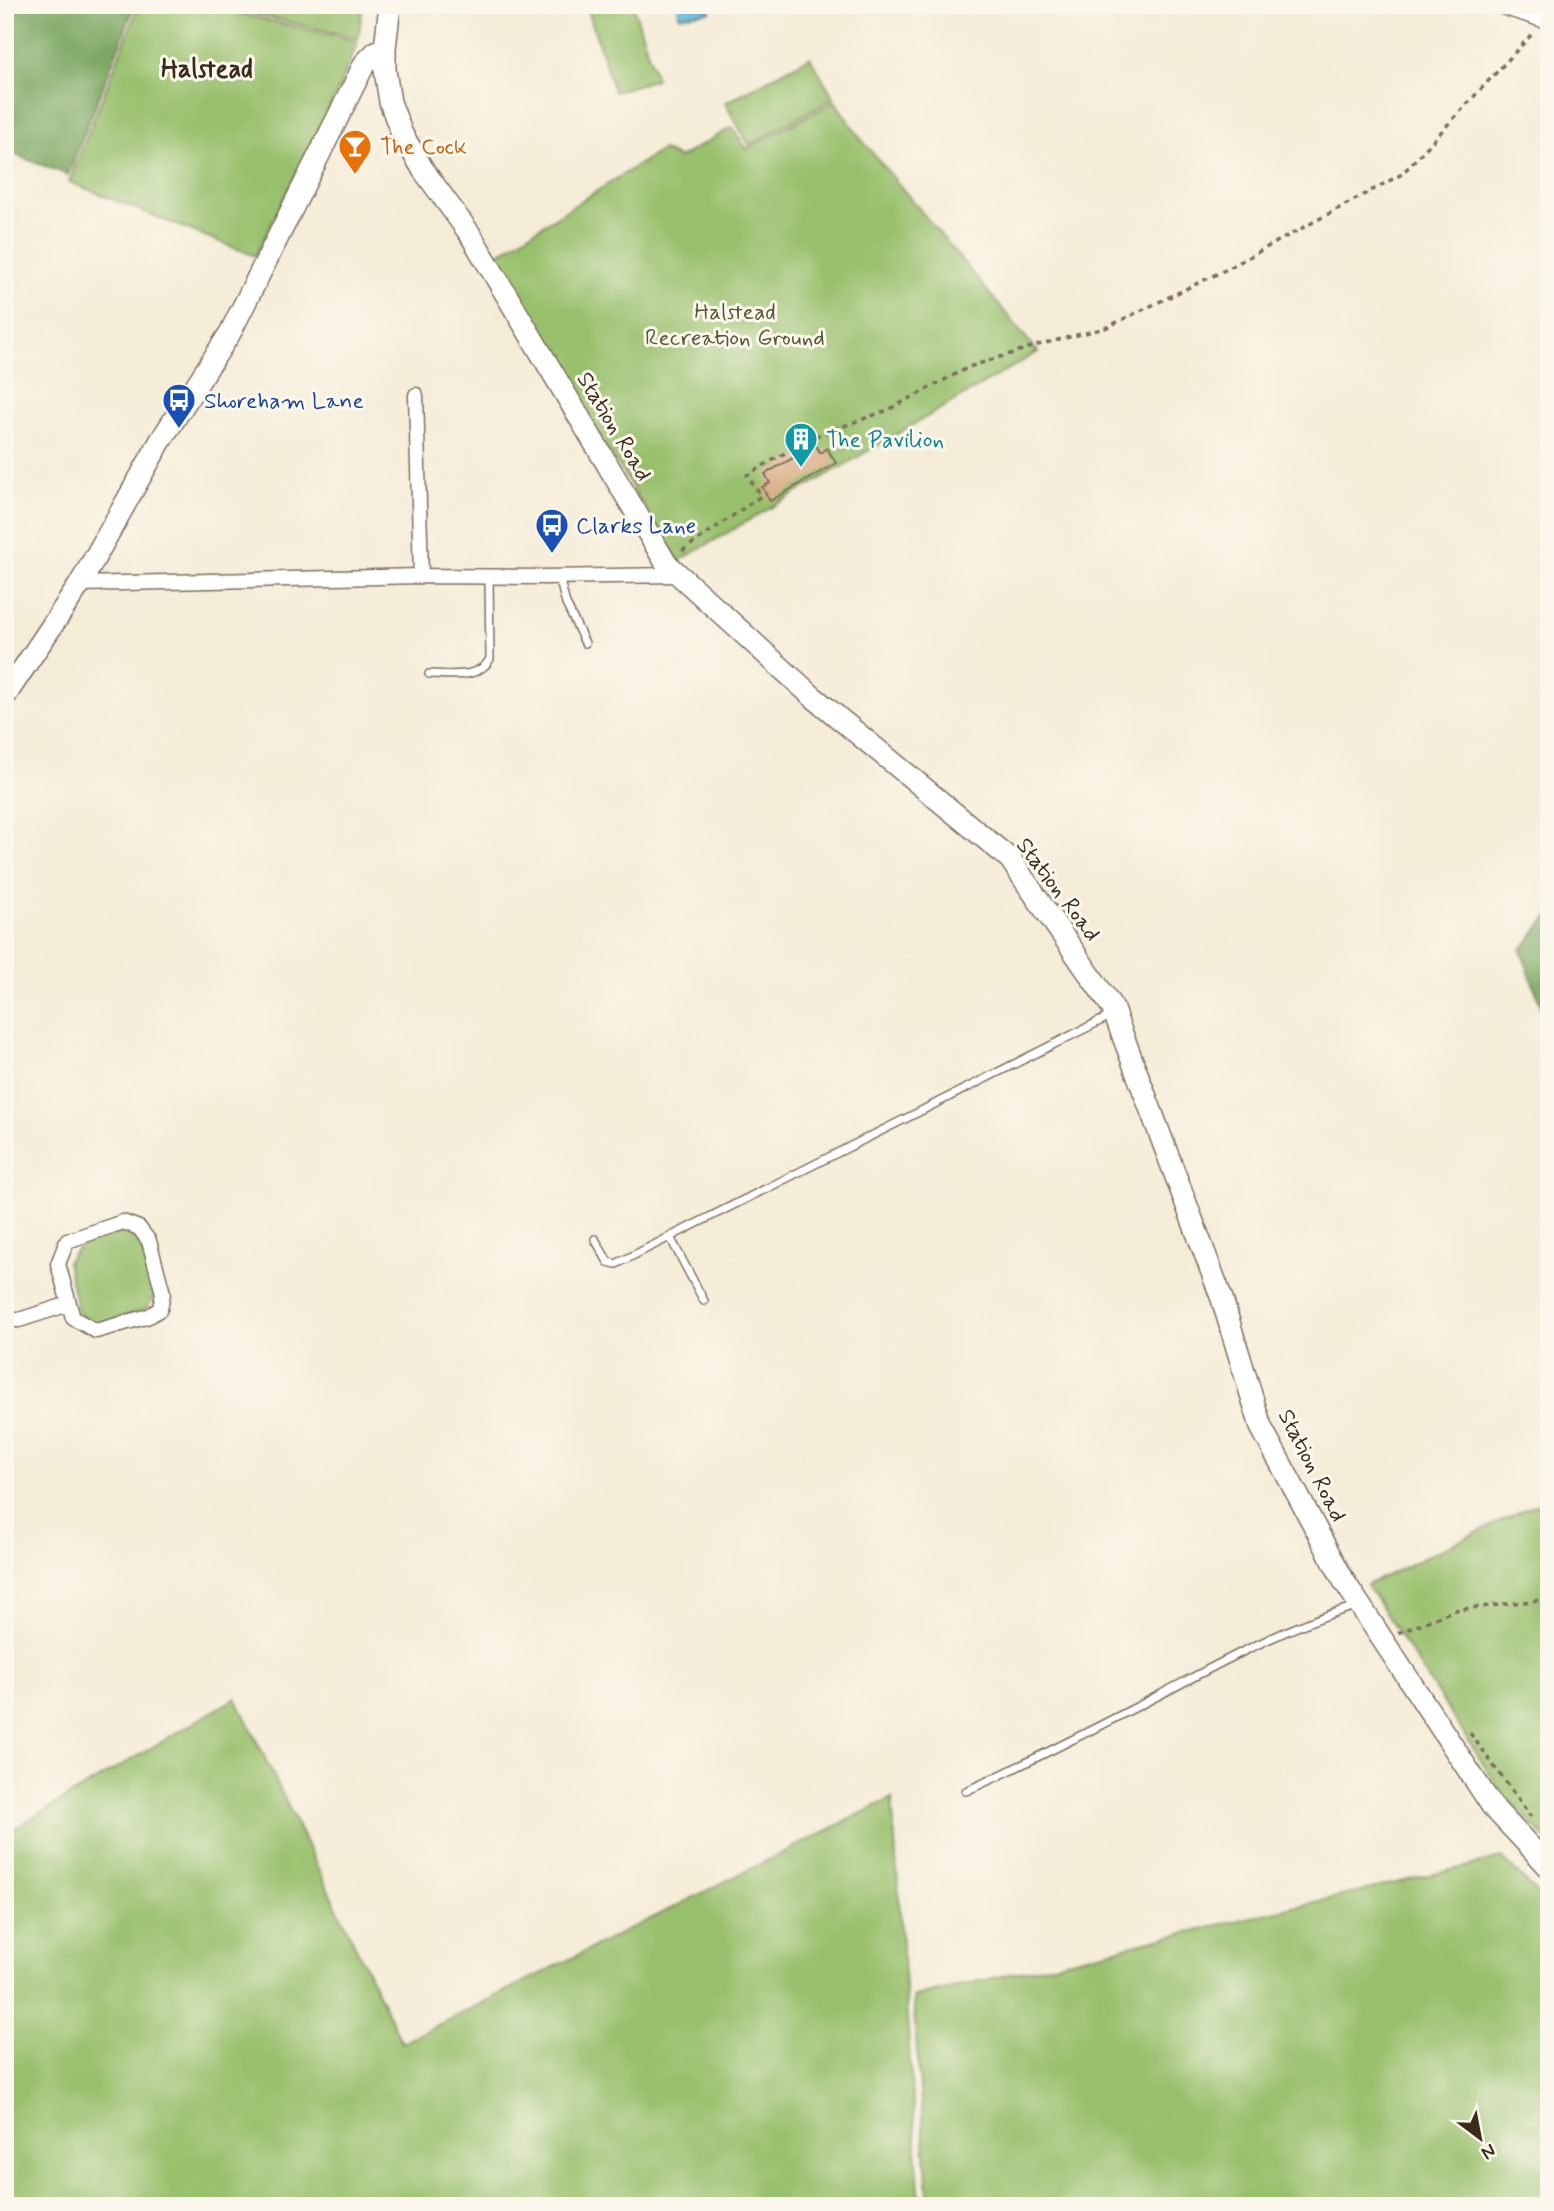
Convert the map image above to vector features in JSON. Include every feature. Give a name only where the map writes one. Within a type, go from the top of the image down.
[{"type":"street","name":"Station Road","points":[[390,5],[385,48],[390,102],[402,134],[470,234],[672,569],[812,696],[1010,859],[1112,1007],[1222,1299],[1261,1426],[1344,1581],[1492,1806],[1549,1867]]},
{"type":"street","points":[[1496,5],[1547,21]]},
{"type":"street","points":[[5,696],[80,584],[161,440],[230,333],[365,63],[376,52],[385,48]]},
{"type":"street","points":[[416,395],[421,576]]},
{"type":"street","points":[[80,584],[421,576],[558,577],[672,569]]},
{"type":"street","points":[[123,1222],[139,1228],[149,1241],[163,1293],[160,1309],[149,1316],[96,1331],[74,1318],[69,1304],[58,1264],[67,1241],[123,1222]]},
{"type":"street","points":[[5,1320],[19,1320],[69,1304]]},
{"type":"lane","points":[[429,674],[473,674],[486,666],[490,659],[489,576]]},
{"type":"lane","points":[[558,577],[566,604],[586,643]]},
{"type":"lane","points":[[595,1239],[608,1262],[616,1264],[1114,1014]]},
{"type":"lane","points":[[670,1237],[705,1301]]},
{"type":"lane","points":[[966,1791],[1023,1765],[1281,1634],[1313,1620],[1360,1605]]},
{"type":"path","points":[[672,569],[761,496],[747,475],[813,437],[888,410],[969,367],[1038,345],[1105,328],[1225,270],[1402,174],[1547,21]]},
{"type":"path","points":[[1398,1633],[1455,1610],[1549,1599]]},
{"type":"path","points":[[1469,1732],[1533,1819]]},
{"type":"green space","points":[[5,5],[135,5],[68,175],[5,151]]},
{"type":"green space","points":[[139,5],[200,5],[358,41],[339,88],[255,256],[69,182]]},
{"type":"green space","points":[[215,5],[363,5],[358,38]]},
{"type":"green space","points":[[633,5],[656,79],[614,92],[587,7]]},
{"type":"green space","points":[[810,57],[834,98],[749,145],[725,103]]},
{"type":"green space","name":"Halstead Recreation Ground","points":[[835,101],[860,138],[1038,352],[679,561],[488,260],[662,150],[679,158],[732,127],[747,149]]},
{"type":"green space","points":[[1549,916],[1549,1028],[1521,950]]},
{"type":"green space","points":[[117,1234],[134,1235],[140,1243],[155,1295],[145,1310],[99,1324],[86,1321],[78,1313],[67,1262],[83,1244]]},
{"type":"green space","points":[[1549,1498],[1549,1842],[1502,1793],[1367,1585]]},
{"type":"green space","points":[[236,1698],[402,2043],[892,1798],[920,2206],[5,2206],[5,1834]]},
{"type":"green space","points":[[1502,1858],[1549,1905],[1549,2206],[929,2206],[913,1997]]},
{"type":"water","points":[[678,5],[709,5],[710,12],[679,16]]},
{"type":"building","name":"The Pavilion","points":[[816,445],[820,453],[827,448],[836,463],[770,501],[762,487],[770,483],[765,474]]},
{"type":"place","name":"The Cock","points":[[355,176]]},
{"type":"place","name":"Shoreham Lane","points":[[179,430]]},
{"type":"place","name":"The Pavilion","points":[[801,469]]},
{"type":"place","name":"Clarks Lane","points":[[552,555]]},
{"type":"district","name":"Halstead","points":[[207,68]]}]
